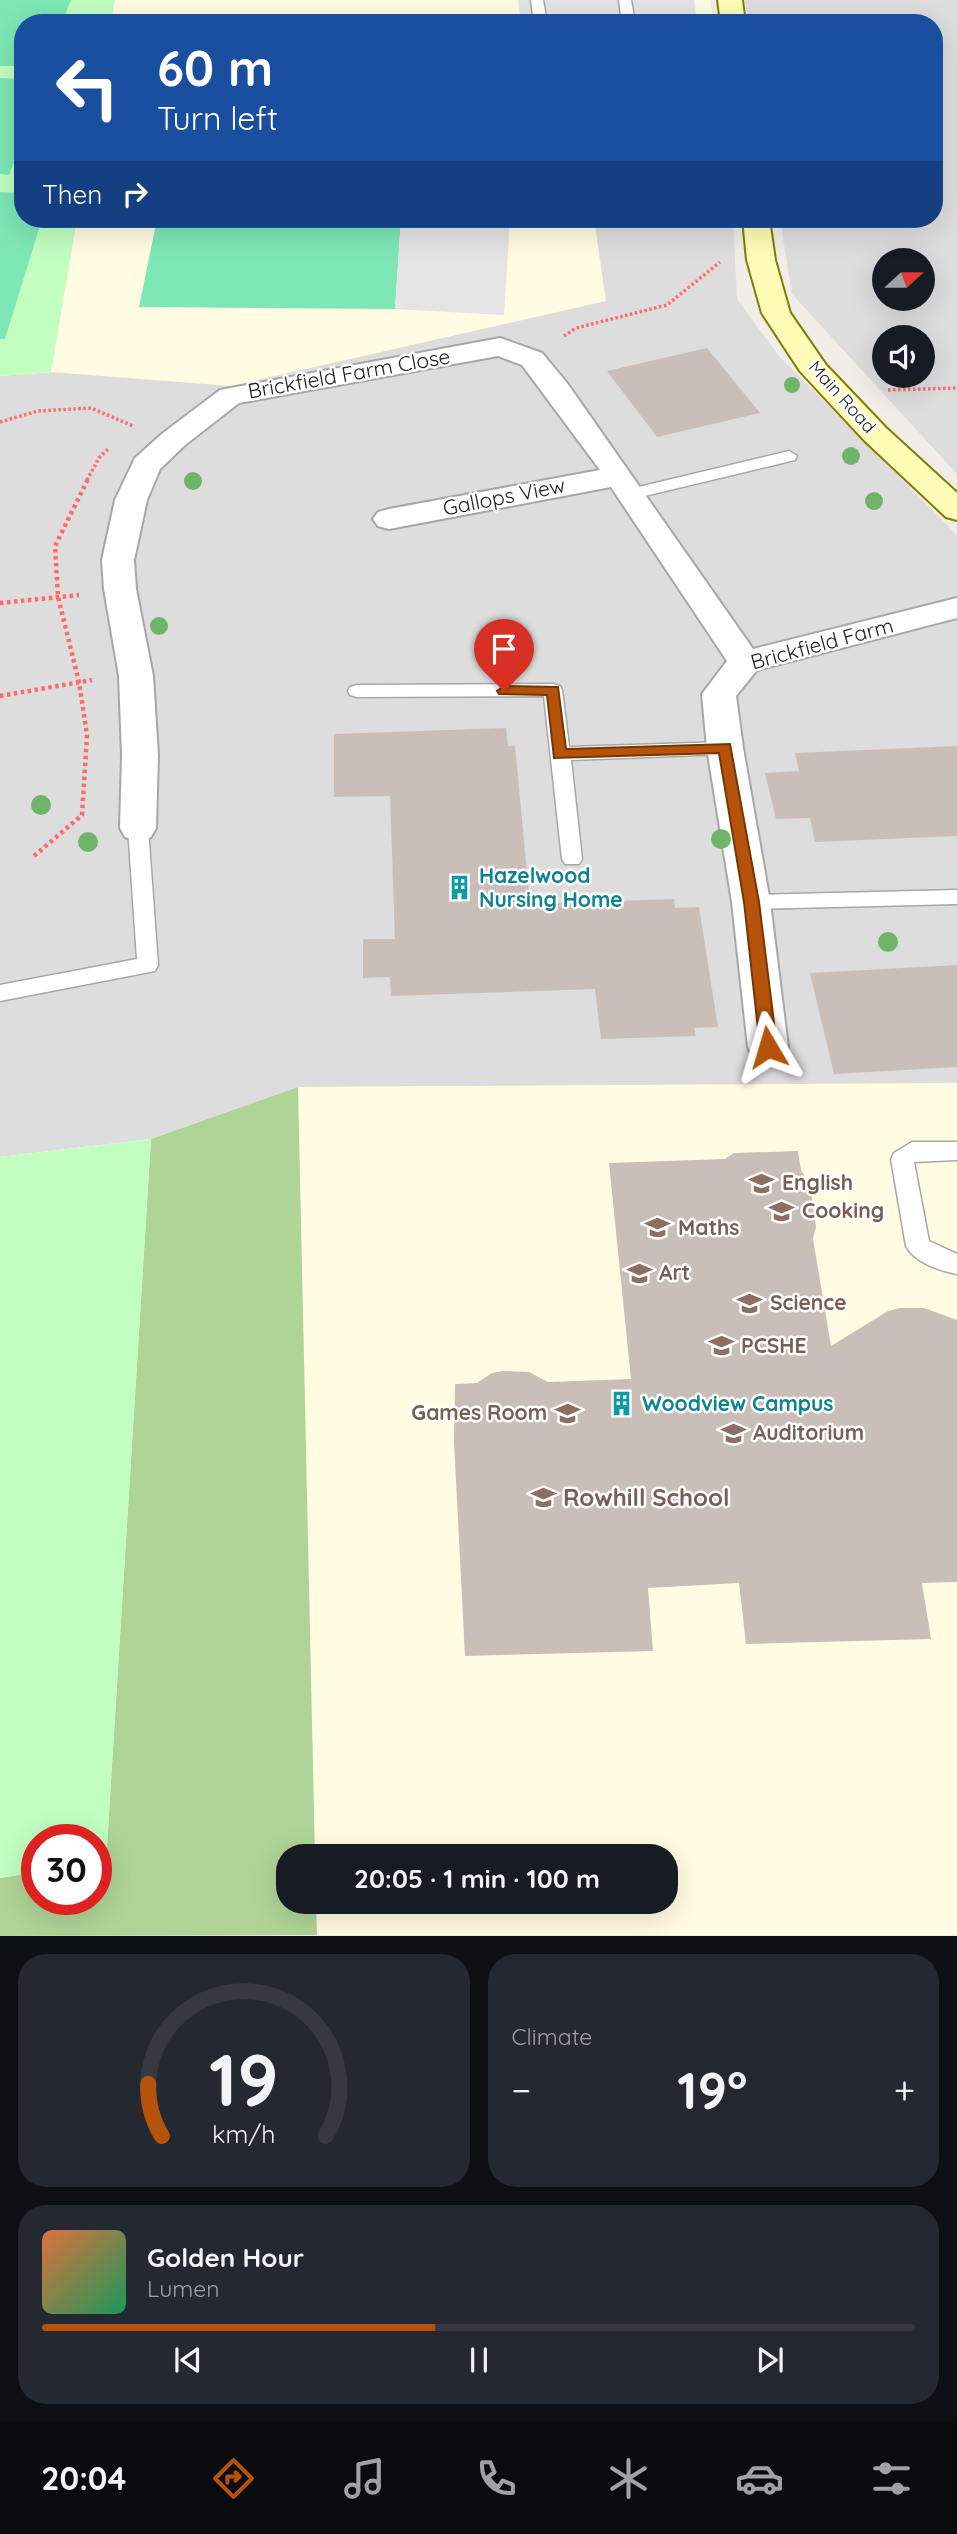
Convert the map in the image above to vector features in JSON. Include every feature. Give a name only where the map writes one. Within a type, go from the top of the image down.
[{"type":"main road","name":"Main Road","points":[[757,229],[761,260],[776,313],[815,371],[875,435],[957,510]]},
{"type":"street","name":"Brickfield Farm Close","points":[[138,828],[140,755],[136,676],[120,589],[118,560],[131,500],[146,465],[174,439],[230,396],[500,347],[532,359]]},
{"type":"street","points":[[532,359],[625,485],[745,662]]},
{"type":"street","name":"Gallops View","points":[[389,519],[625,485]]},
{"type":"street","name":"Brickfield Farm","points":[[768,1047],[751,902],[725,748],[719,694],[745,662],[957,608]]},
{"type":"lane","points":[[625,485],[789,456]]},
{"type":"lane","points":[[357,691],[553,691],[572,859]]},
{"type":"lane","points":[[559,754],[725,748]]},
{"type":"lane","points":[[0,993],[148,965],[138,828]]},
{"type":"lane","points":[[751,902],[957,897]]},
{"type":"lane","points":[[957,1151],[912,1152],[902,1159],[918,1247],[946,1262],[957,1264]]},
{"type":"path","points":[[532,359],[576,328],[667,305],[757,229]]},
{"type":"path","points":[[835,391],[957,388]]},
{"type":"path","points":[[0,422],[38,411],[91,408],[129,425],[174,439]]},
{"type":"path","points":[[122,433],[129,425]]},
{"type":"path","points":[[34,856],[82,815],[87,735],[79,682],[58,597],[55,546],[94,468],[114,442]]},
{"type":"path","points":[[0,603],[120,589]]},
{"type":"path","points":[[0,696],[79,682],[136,676]]},
{"type":"shaded area","points":[[0,0],[710,0],[712,14],[14,14],[14,228],[595,228],[606,301],[231,386],[51,372],[0,376]]},
{"type":"shaded area","points":[[518,0],[694,0],[696,14],[520,14]]},
{"type":"shaded area","points":[[745,0],[957,0],[957,474],[878,388],[935,388],[935,325],[872,325],[872,381],[792,294],[781,228],[943,228],[943,14],[747,14]]},
{"type":"shaded area","points":[[400,228],[509,228],[504,315],[395,309]]},
{"type":"shaded area","points":[[595,228],[733,228],[737,299],[779,356],[957,535],[957,1083],[299,1087],[151,1139],[0,1157],[0,376],[51,372],[605,301]]},
{"type":"shaded area","name":"Rowhill School","points":[[957,1083],[957,1935],[107,1935],[106,1915],[112,1915],[112,1824],[21,1824],[21,1875],[0,1878],[0,1157],[151,1139],[298,1087]]},
{"type":"green space","points":[[0,0],[115,0],[113,14],[14,14],[14,228],[75,228],[51,372],[0,376]]},
{"type":"green space","points":[[0,0],[71,0],[66,14],[14,14],[14,66],[0,66]]},
{"type":"green space","points":[[0,78],[14,79],[14,162],[9,175],[0,174]]},
{"type":"green space","points":[[0,192],[14,193],[14,228],[39,228],[5,339],[0,339]]},
{"type":"green space","points":[[155,228],[400,228],[395,309],[139,307]]},
{"type":"green space","points":[[298,1087],[315,1844],[276,1844],[276,1914],[316,1914],[317,1935],[0,1936],[0,1878],[21,1875],[21,1915],[112,1915],[112,1824],[108,1824],[151,1139]]},
{"type":"green space","points":[[151,1139],[108,1824],[21,1824],[21,1875],[0,1878],[0,1157]]},
{"type":"building","points":[[707,348],[760,413],[657,437],[607,371]]},
{"type":"building","name":"Hazelwood Nursing Home","points":[[506,728],[508,746],[515,746],[530,904],[674,899],[675,908],[699,907],[718,1027],[694,1028],[696,1036],[601,1039],[595,989],[391,996],[390,977],[363,978],[363,939],[395,939],[390,796],[334,797],[334,734]]},
{"type":"building","points":[[957,746],[957,836],[815,842],[810,818],[776,819],[765,773],[799,771],[795,753]]},
{"type":"building","points":[[957,965],[957,1067],[834,1074],[810,973]]},
{"type":"building","name":"Woodview Campus","points":[[798,1151],[801,1170],[810,1185],[816,1227],[813,1239],[831,1346],[888,1311],[900,1308],[924,1308],[957,1320],[957,1582],[922,1583],[931,1639],[746,1644],[739,1583],[648,1588],[653,1651],[465,1656],[454,1442],[455,1384],[477,1383],[492,1373],[502,1371],[529,1372],[548,1382],[631,1379],[609,1163],[725,1159],[734,1153]]},
{"type":"place","name":"Hazelwood Nursing Home","points":[[459,888]]},
{"type":"place","name":"English","points":[[762,1183]]},
{"type":"place","name":"Cooking","points":[[782,1211]]},
{"type":"place","name":"Maths","points":[[658,1228]]},
{"type":"place","name":"Art","points":[[639,1273]]},
{"type":"place","name":"Science","points":[[750,1303]]},
{"type":"place","name":"PCSHE","points":[[721,1346]]},
{"type":"place","name":"Woodview Campus","points":[[622,1404]]},
{"type":"place","name":"Games Room","points":[[567,1413]]},
{"type":"place","name":"Auditorium","points":[[733,1433]]},
{"type":"place","name":"Rowhill School","points":[[543,1498]]},
{"type":"route","points":[[504,691],[553,691],[559,754],[725,748],[751,902],[768,1047]]}]
